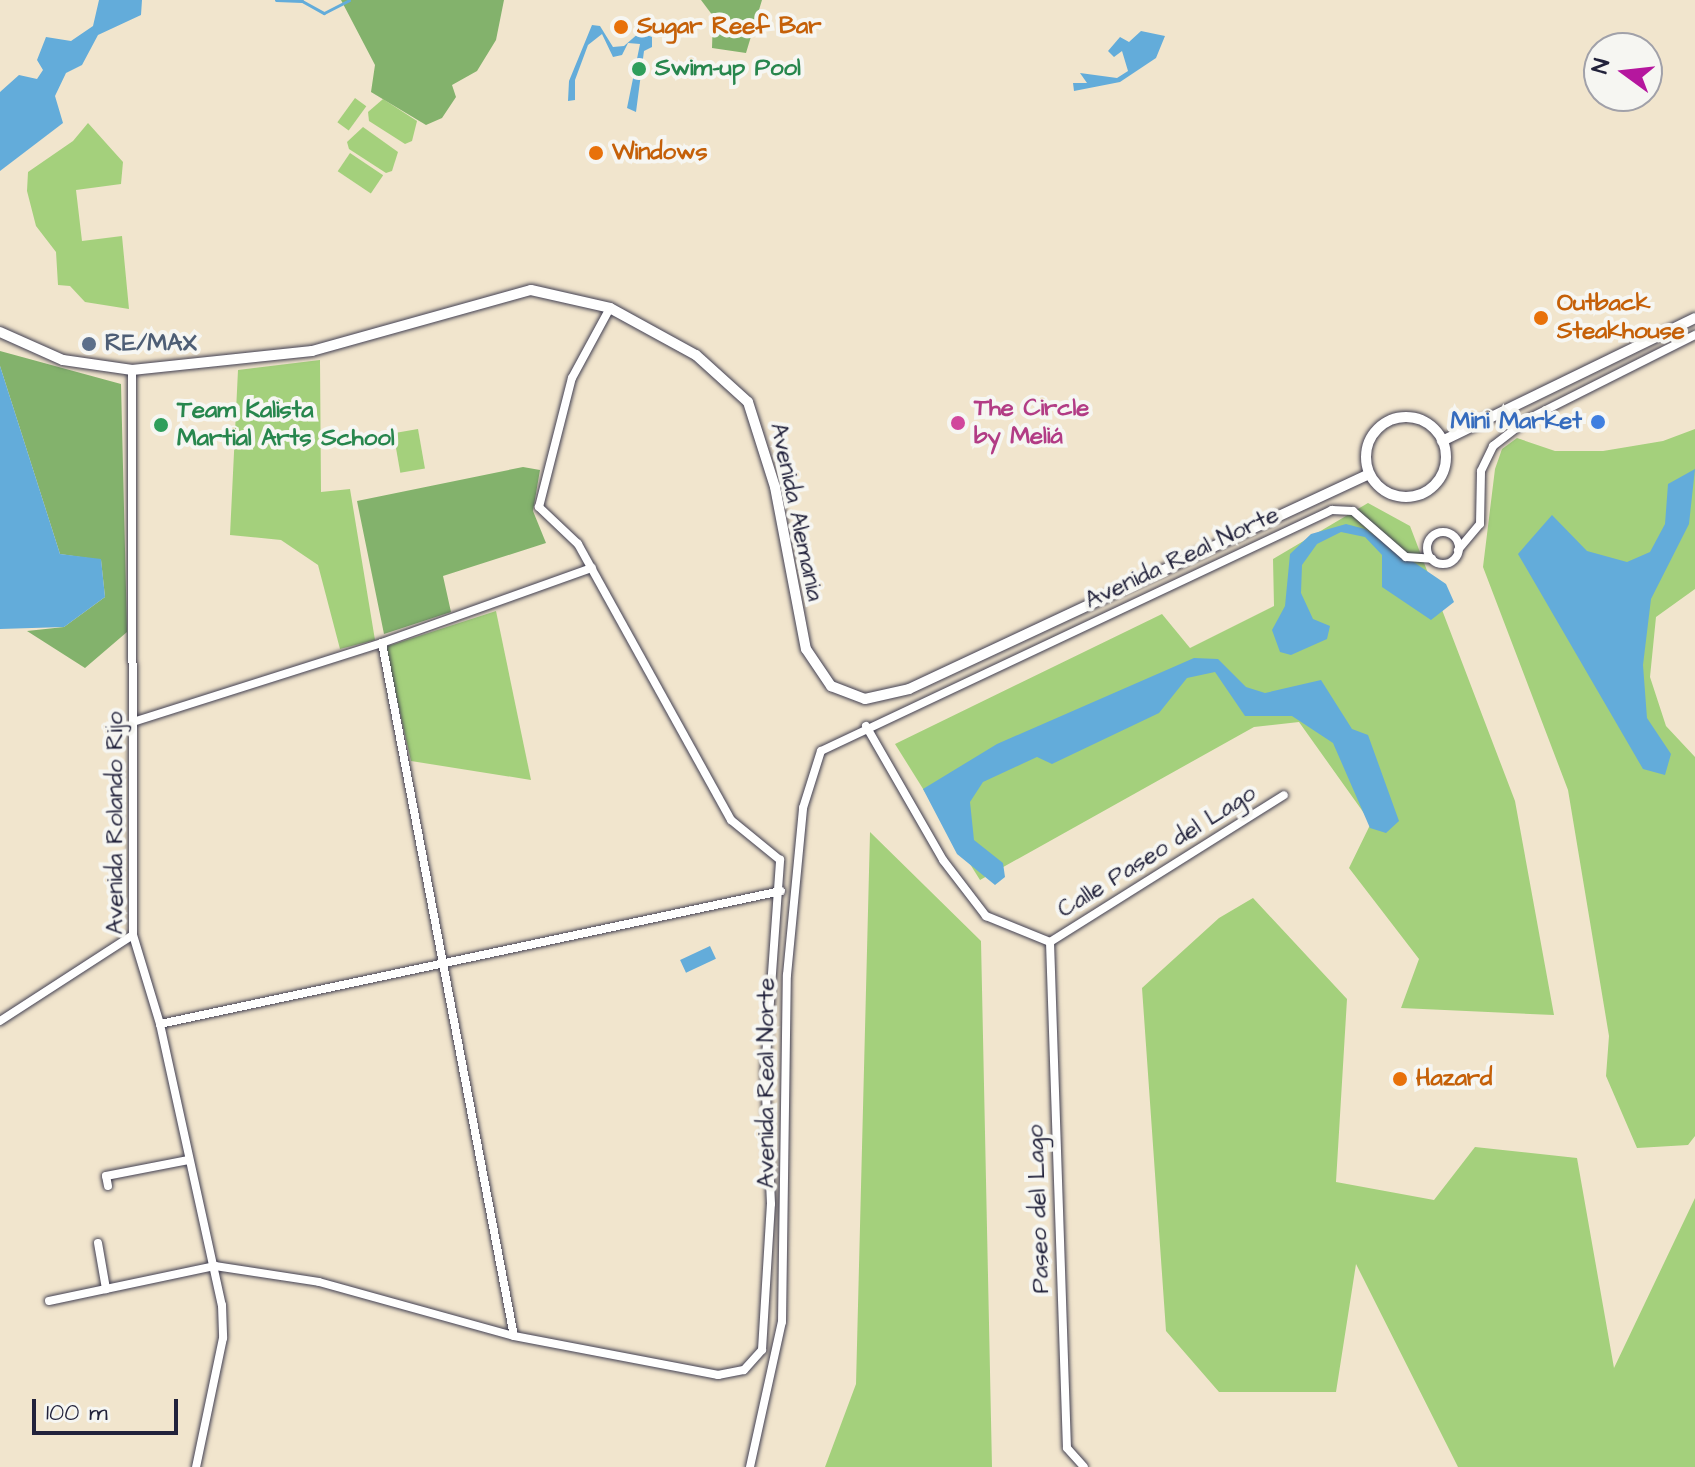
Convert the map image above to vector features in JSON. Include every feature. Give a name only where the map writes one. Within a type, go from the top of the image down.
[{"type":"street","name":"Avenida Alemania","points":[[0,332],[63,360],[132,370],[312,351],[531,290],[610,308],[696,355],[748,402],[775,487],[806,649],[831,686],[865,699],[909,689],[1369,474]]},
{"type":"street","points":[[49,1301],[215,1266],[319,1282],[514,1336],[718,1375],[744,1370],[762,1350],[771,1204],[765,1071],[781,891],[780,860],[731,820],[592,568],[570,535],[544,516],[538,502],[572,378],[610,308]]},
{"type":"street","points":[[1442,441],[1695,318]]},
{"type":"street","points":[[1418,559],[1449,562],[1472,537],[1482,517],[1481,471],[1493,446],[1528,419],[1695,335]]},
{"type":"street","name":"Avenida Rolando Rijo","points":[[132,370],[136,721],[133,935],[160,1024],[188,1160],[215,1266],[223,1338],[196,1467]]},
{"type":"street","points":[[1394,418],[1428,423],[1442,441],[1441,474],[1426,491],[1393,495],[1369,474],[1369,441],[1394,418]]},
{"type":"street","name":"Avenida Real Norte","points":[[750,1467],[782,1322],[787,975],[803,808],[821,751],[866,726],[1332,510],[1353,511],[1401,554],[1418,559]]},
{"type":"street","points":[[1418,559],[1438,533],[1455,538],[1472,537]]},
{"type":"street","points":[[1455,538],[1458,550]]},
{"type":"street","points":[[1427,548],[1432,559]]},
{"type":"street","points":[[136,721],[382,643],[592,568]]},
{"type":"street","points":[[382,643],[514,1336]]},
{"type":"street","points":[[866,726],[943,860],[986,916],[1050,942]]},
{"type":"street","name":"Calle Paseo del Lago","points":[[1050,942],[1284,795]]},
{"type":"street","points":[[160,1024],[781,891]]},
{"type":"street","points":[[0,1021],[133,935]]},
{"type":"street","name":"Paseo del Lago","points":[[1050,942],[1067,1448],[1084,1467]]},
{"type":"street","points":[[108,1186],[106,1176],[188,1160]]},
{"type":"street","points":[[98,1243],[106,1289]]},
{"type":"green space","points":[[341,0],[504,0],[496,40],[477,71],[452,85],[456,97],[442,118],[426,125],[371,92],[375,65]]},
{"type":"green space","points":[[701,0],[762,0],[746,53],[712,48],[713,16]]},
{"type":"green space","points":[[355,98],[366,106],[349,130],[337,122]]},
{"type":"green space","points":[[383,99],[417,121],[412,141],[405,144],[369,121],[368,112]]},
{"type":"green space","points":[[88,123],[123,162],[121,184],[76,190],[82,241],[122,236],[129,309],[85,302],[70,286],[58,285],[56,252],[36,226],[27,191],[28,172],[73,141]]},
{"type":"green space","points":[[363,127],[398,152],[392,171],[386,173],[349,149],[347,142]]},
{"type":"green space","points":[[350,153],[383,175],[371,194],[338,171]]},
{"type":"green space","points":[[0,351],[121,384],[127,632],[85,668],[27,631],[64,627],[105,597],[101,560],[60,554],[0,366]]},
{"type":"green space","points":[[320,360],[321,492],[350,489],[375,640],[340,649],[318,565],[281,540],[230,535],[238,370]]},
{"type":"green space","points":[[418,429],[425,468],[400,473],[393,433]]},
{"type":"green space","points":[[1695,429],[1695,589],[1656,617],[1650,677],[1666,726],[1695,757],[1695,1136],[1688,1145],[1637,1148],[1606,1076],[1609,1036],[1568,790],[1483,567],[1495,469],[1502,449],[1517,438],[1555,451],[1603,451],[1663,441]]},
{"type":"green space","points":[[523,467],[540,470],[533,511],[546,543],[443,576],[451,612],[384,634],[357,501]]},
{"type":"green space","points":[[1368,503],[1410,526],[1515,801],[1554,1015],[1401,1008],[1419,959],[1349,868],[1371,823],[1299,722],[1254,727],[980,880],[895,744],[1162,614],[1190,648],[1274,606],[1273,559]]},
{"type":"green space","points":[[496,611],[531,780],[411,761],[385,647]]},
{"type":"green space","points":[[870,832],[981,941],[992,1467],[825,1467],[856,1384]]},
{"type":"green space","points":[[1253,898],[1347,999],[1336,1182],[1434,1200],[1475,1147],[1577,1158],[1614,1368],[1695,1198],[1695,1467],[1458,1467],[1356,1264],[1336,1392],[1219,1392],[1166,1331],[1142,988],[1219,918]]},
{"type":"water","points":[[99,0],[142,0],[141,15],[98,35],[82,65],[66,73],[55,96],[63,123],[0,171],[0,92],[19,75],[37,79],[43,70],[37,60],[46,37],[71,41],[93,26]]},
{"type":"water","name":"Swim-up Pool","points":[[592,25],[600,26],[613,47],[624,46],[640,32],[652,37],[652,47],[644,51],[636,112],[627,108],[640,44],[628,43],[622,55],[613,57],[602,34],[588,45],[575,80],[575,100],[568,101],[569,81]]},
{"type":"water","points":[[1141,31],[1165,36],[1156,58],[1120,82],[1074,91],[1073,83],[1087,83],[1080,73],[1117,78],[1128,71],[1122,51],[1114,57],[1108,51],[1120,37],[1129,42]]},
{"type":"water","points":[[0,366],[60,554],[101,559],[105,597],[64,627],[0,629]]},
{"type":"water","points":[[1695,469],[1689,524],[1651,599],[1643,665],[1647,718],[1671,754],[1665,775],[1643,769],[1518,554],[1552,515],[1587,551],[1627,562],[1650,552],[1665,524],[1668,484]]},
{"type":"water","points":[[1346,524],[1365,529],[1446,584],[1454,602],[1431,620],[1382,587],[1382,555],[1365,537],[1341,532],[1317,544],[1302,565],[1301,593],[1313,619],[1330,626],[1327,639],[1291,655],[1280,652],[1272,630],[1285,606],[1290,554],[1311,534]]},
{"type":"water","points":[[1194,658],[1218,659],[1246,687],[1265,693],[1321,680],[1352,729],[1368,735],[1399,821],[1386,833],[1370,828],[1333,743],[1292,716],[1245,716],[1215,672],[1187,678],[1159,713],[1052,764],[1037,757],[983,782],[970,802],[974,840],[1003,863],[1005,877],[995,885],[957,854],[923,789],[997,744]]},
{"type":"water","points":[[710,946],[716,959],[686,973],[680,960]]},
{"type":"waterway","points":[[276,0],[302,1],[324,13],[349,0]]},
{"type":"place","name":"Sugar Reef Bar","points":[[621,27]]},
{"type":"place","name":"Swim-up Pool","points":[[639,69]]},
{"type":"place","name":"Windows","points":[[596,153]]},
{"type":"place","name":"Outback Steakhouse","points":[[1541,318]]},
{"type":"place","name":"RE/MAX","points":[[89,344]]},
{"type":"place","name":"Mini Market","points":[[1598,422]]},
{"type":"place","name":"The Circle by Meliá","points":[[958,423]]},
{"type":"place","name":"Team Kalista Martial Arts School","points":[[161,425]]},
{"type":"place","name":"Hazard","points":[[1400,1079]]}]
